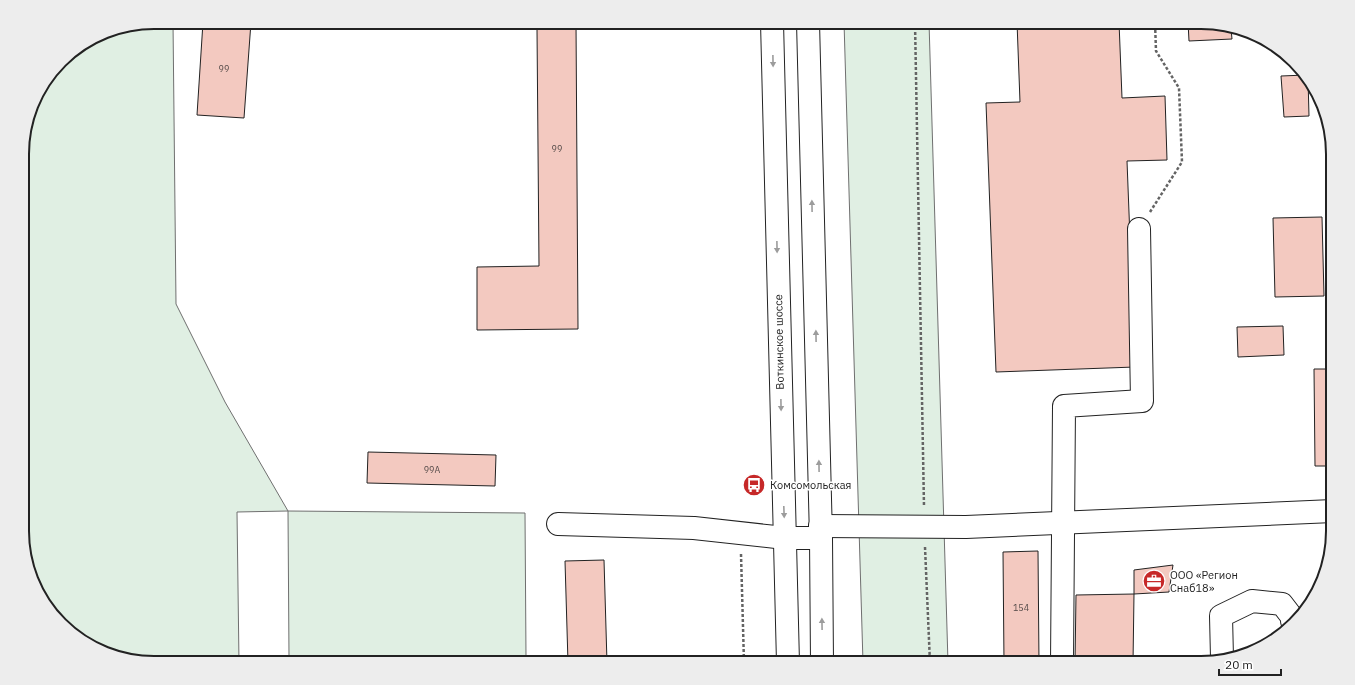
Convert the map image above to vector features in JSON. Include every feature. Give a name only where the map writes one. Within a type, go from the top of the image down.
[{"type":"main road","name":"Воткинское шоссе","points":[[772,29],[788,656]]},
{"type":"main road","points":[[808,29],[821,532],[822,656]]},
{"type":"main road","points":[[1062,656],[1064,406],[1142,401],[1139,229]]},
{"type":"main road","points":[[558,524],[694,528],[784,538],[821,532],[1326,511]]},
{"type":"main road","points":[[1222,654],[1221,616],[1252,601],[1282,604],[1291,617]]},
{"type":"path","points":[[915,29],[924,527],[930,656]]},
{"type":"path","points":[[1139,229],[1182,162],[1179,88],[1156,51],[1155,29]]},
{"type":"path","points":[[741,533],[744,656]]},
{"type":"green space","points":[[173,29],[176,304],[225,402],[288,511],[237,512],[239,656],[138,655],[122,652],[99,643],[72,625],[60,613],[42,586],[31,555],[29,531],[29,146],[33,122],[42,99],[50,85],[72,60],[99,42],[130,31]]},
{"type":"green space","points":[[844,29],[929,29],[948,656],[863,656]]},
{"type":"green space","points":[[288,511],[525,513],[526,656],[289,656]]},
{"type":"building","points":[[203,29],[250,29],[244,118],[197,115]]},
{"type":"building","points":[[537,29],[576,29],[578,329],[477,330],[477,267],[539,266]]},
{"type":"building","points":[[1017,29],[1119,29],[1122,98],[1165,96],[1167,160],[1127,161],[1135,367],[996,372],[986,103],[1020,102]]},
{"type":"building","points":[[1188,29],[1217,30],[1231,33],[1232,39],[1189,41]]},
{"type":"building","points":[[1298,75],[1300,78],[1308,91],[1309,116],[1284,117],[1281,76]]},
{"type":"building","points":[[1322,217],[1324,296],[1275,297],[1273,218]]},
{"type":"building","points":[[1283,326],[1284,355],[1238,357],[1237,327]]},
{"type":"building","points":[[1314,369],[1326,369],[1326,466],[1315,466]]},
{"type":"building","points":[[368,452],[496,455],[495,486],[367,483]]},
{"type":"building","points":[[1038,551],[1039,656],[1004,656],[1003,552]]},
{"type":"building","points":[[604,560],[607,656],[568,656],[565,561]]},
{"type":"building","points":[[1173,565],[1169,592],[1134,594],[1134,570]]},
{"type":"building","points":[[1134,594],[1133,656],[1075,656],[1076,595]]},
{"type":"place","name":"Комсомольская","points":[[754,485]]},
{"type":"place","name":"ООО «Регион Снаб18»","points":[[1154,581]]}]
